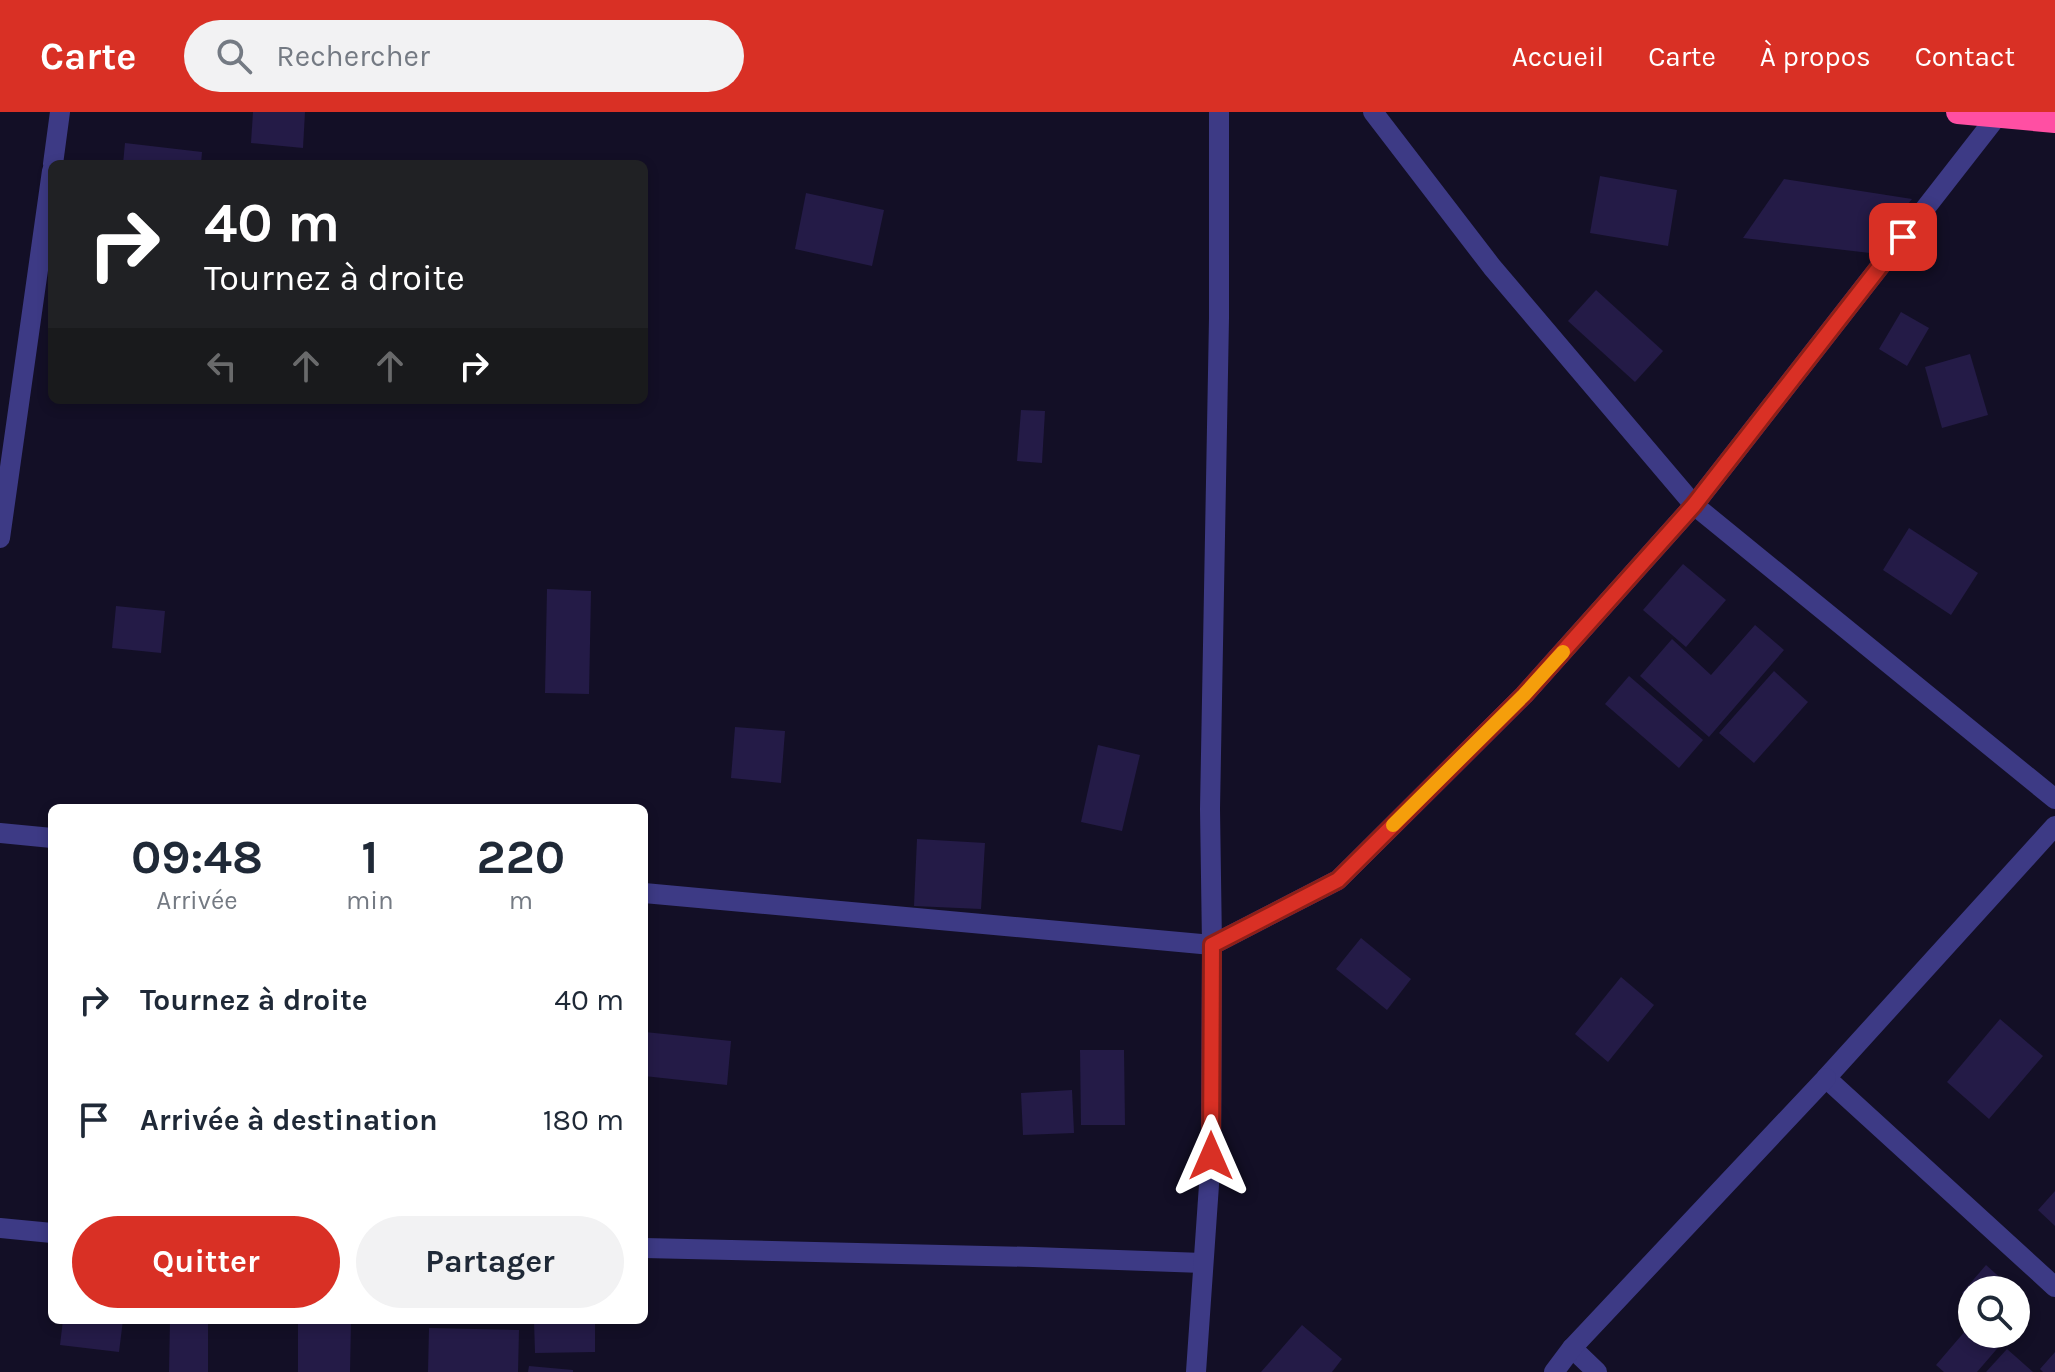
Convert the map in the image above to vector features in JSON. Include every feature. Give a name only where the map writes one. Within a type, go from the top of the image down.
[{"type":"highway","points":[[1958,112],[2055,121]]},
{"type":"street","points":[[54,160],[60,112]]},
{"type":"street","points":[[1196,1372],[1211,1156],[1210,809],[1219,318],[1219,112]]},
{"type":"street","points":[[1373,112],[1492,267],[1694,505],[2055,799]]},
{"type":"street","points":[[648,893],[1212,945],[1338,880],[1524,695],[1694,505],[1998,115]]},
{"type":"street","points":[[0,538],[48,199]]},
{"type":"street","points":[[1554,1372],[1572,1348],[1826,1078],[2055,826]]},
{"type":"street","points":[[0,833],[48,838]]},
{"type":"street","points":[[1826,1078],[2055,1287]]},
{"type":"street","points":[[0,1228],[48,1233]]},
{"type":"street","points":[[648,1248],[1203,1263]]},
{"type":"street","points":[[1572,1348],[1597,1372]]},
{"type":"building","points":[[253,112],[305,112],[303,148],[251,143]]},
{"type":"building","points":[[125,143],[202,152],[201,160],[123,160]]},
{"type":"building","points":[[1600,176],[1677,190],[1668,246],[1590,233]]},
{"type":"building","points":[[1784,179],[1912,199],[1870,253],[1743,238]]},
{"type":"building","points":[[806,193],[884,210],[872,266],[795,249]]},
{"type":"building","points":[[1596,290],[1663,351],[1635,382],[1568,321]]},
{"type":"building","points":[[1901,312],[1929,328],[1907,366],[1879,349]]},
{"type":"building","points":[[1970,354],[1988,415],[1942,428],[1925,367]]},
{"type":"building","points":[[1021,410],[1045,411],[1042,463],[1017,461]]},
{"type":"building","points":[[1909,528],[1978,573],[1951,615],[1883,570]]},
{"type":"building","points":[[1683,564],[1726,600],[1686,647],[1643,610]]},
{"type":"building","points":[[547,589],[591,591],[589,694],[545,693]]},
{"type":"building","points":[[116,606],[165,611],[161,653],[112,648]]},
{"type":"building","points":[[1755,625],[1784,650],[1709,737],[1640,676],[1672,639],[1711,675]]},
{"type":"building","points":[[1774,671],[1808,702],[1754,763],[1719,733]]},
{"type":"building","points":[[1629,676],[1703,740],[1679,768],[1605,704]]},
{"type":"building","points":[[735,727],[785,731],[781,783],[731,778]]},
{"type":"building","points":[[1098,745],[1140,755],[1122,831],[1081,822]]},
{"type":"building","points":[[917,839],[985,843],[981,909],[914,906]]},
{"type":"building","points":[[1361,938],[1411,979],[1387,1010],[1336,969]]},
{"type":"building","points":[[1621,977],[1654,1005],[1608,1062],[1575,1034]]},
{"type":"building","points":[[2000,1019],[2043,1056],[1989,1119],[1947,1082]]},
{"type":"building","points":[[648,1032],[731,1041],[727,1085],[648,1076]]},
{"type":"building","points":[[1080,1050],[1124,1050],[1125,1125],[1081,1125]]},
{"type":"building","points":[[1072,1090],[1074,1133],[1023,1135],[1021,1093]]},
{"type":"building","points":[[2055,1191],[2055,1226],[2038,1210]]},
{"type":"building","points":[[1986,1265],[1998,1276],[1977,1276]]},
{"type":"building","points":[[63,1324],[122,1324],[119,1352],[60,1345]]},
{"type":"building","points":[[170,1324],[208,1324],[208,1372],[169,1372]]},
{"type":"building","points":[[298,1324],[351,1324],[350,1372],[298,1372]]},
{"type":"building","points":[[534,1324],[595,1324],[595,1352],[535,1353]]},
{"type":"building","points":[[1302,1325],[1342,1359],[1332,1372],[1261,1372]]},
{"type":"building","points":[[429,1328],[519,1330],[518,1372],[428,1372]]},
{"type":"building","points":[[1958,1339],[1958,1348],[1998,1348],[1977,1372],[1944,1372],[1936,1365]]},
{"type":"building","points":[[2007,1349],[2033,1372],[1986,1372]]},
{"type":"building","points":[[2055,1352],[2055,1372],[2043,1372],[2040,1369]]},
{"type":"building","points":[[529,1366],[573,1370],[573,1372],[528,1372]]},
{"type":"slow traffic","points":[[1393,825],[1563,652]]},
{"type":"route","points":[[1211,1156],[1212,945],[1338,880],[1524,695],[1694,505],[1903,237]]}]
